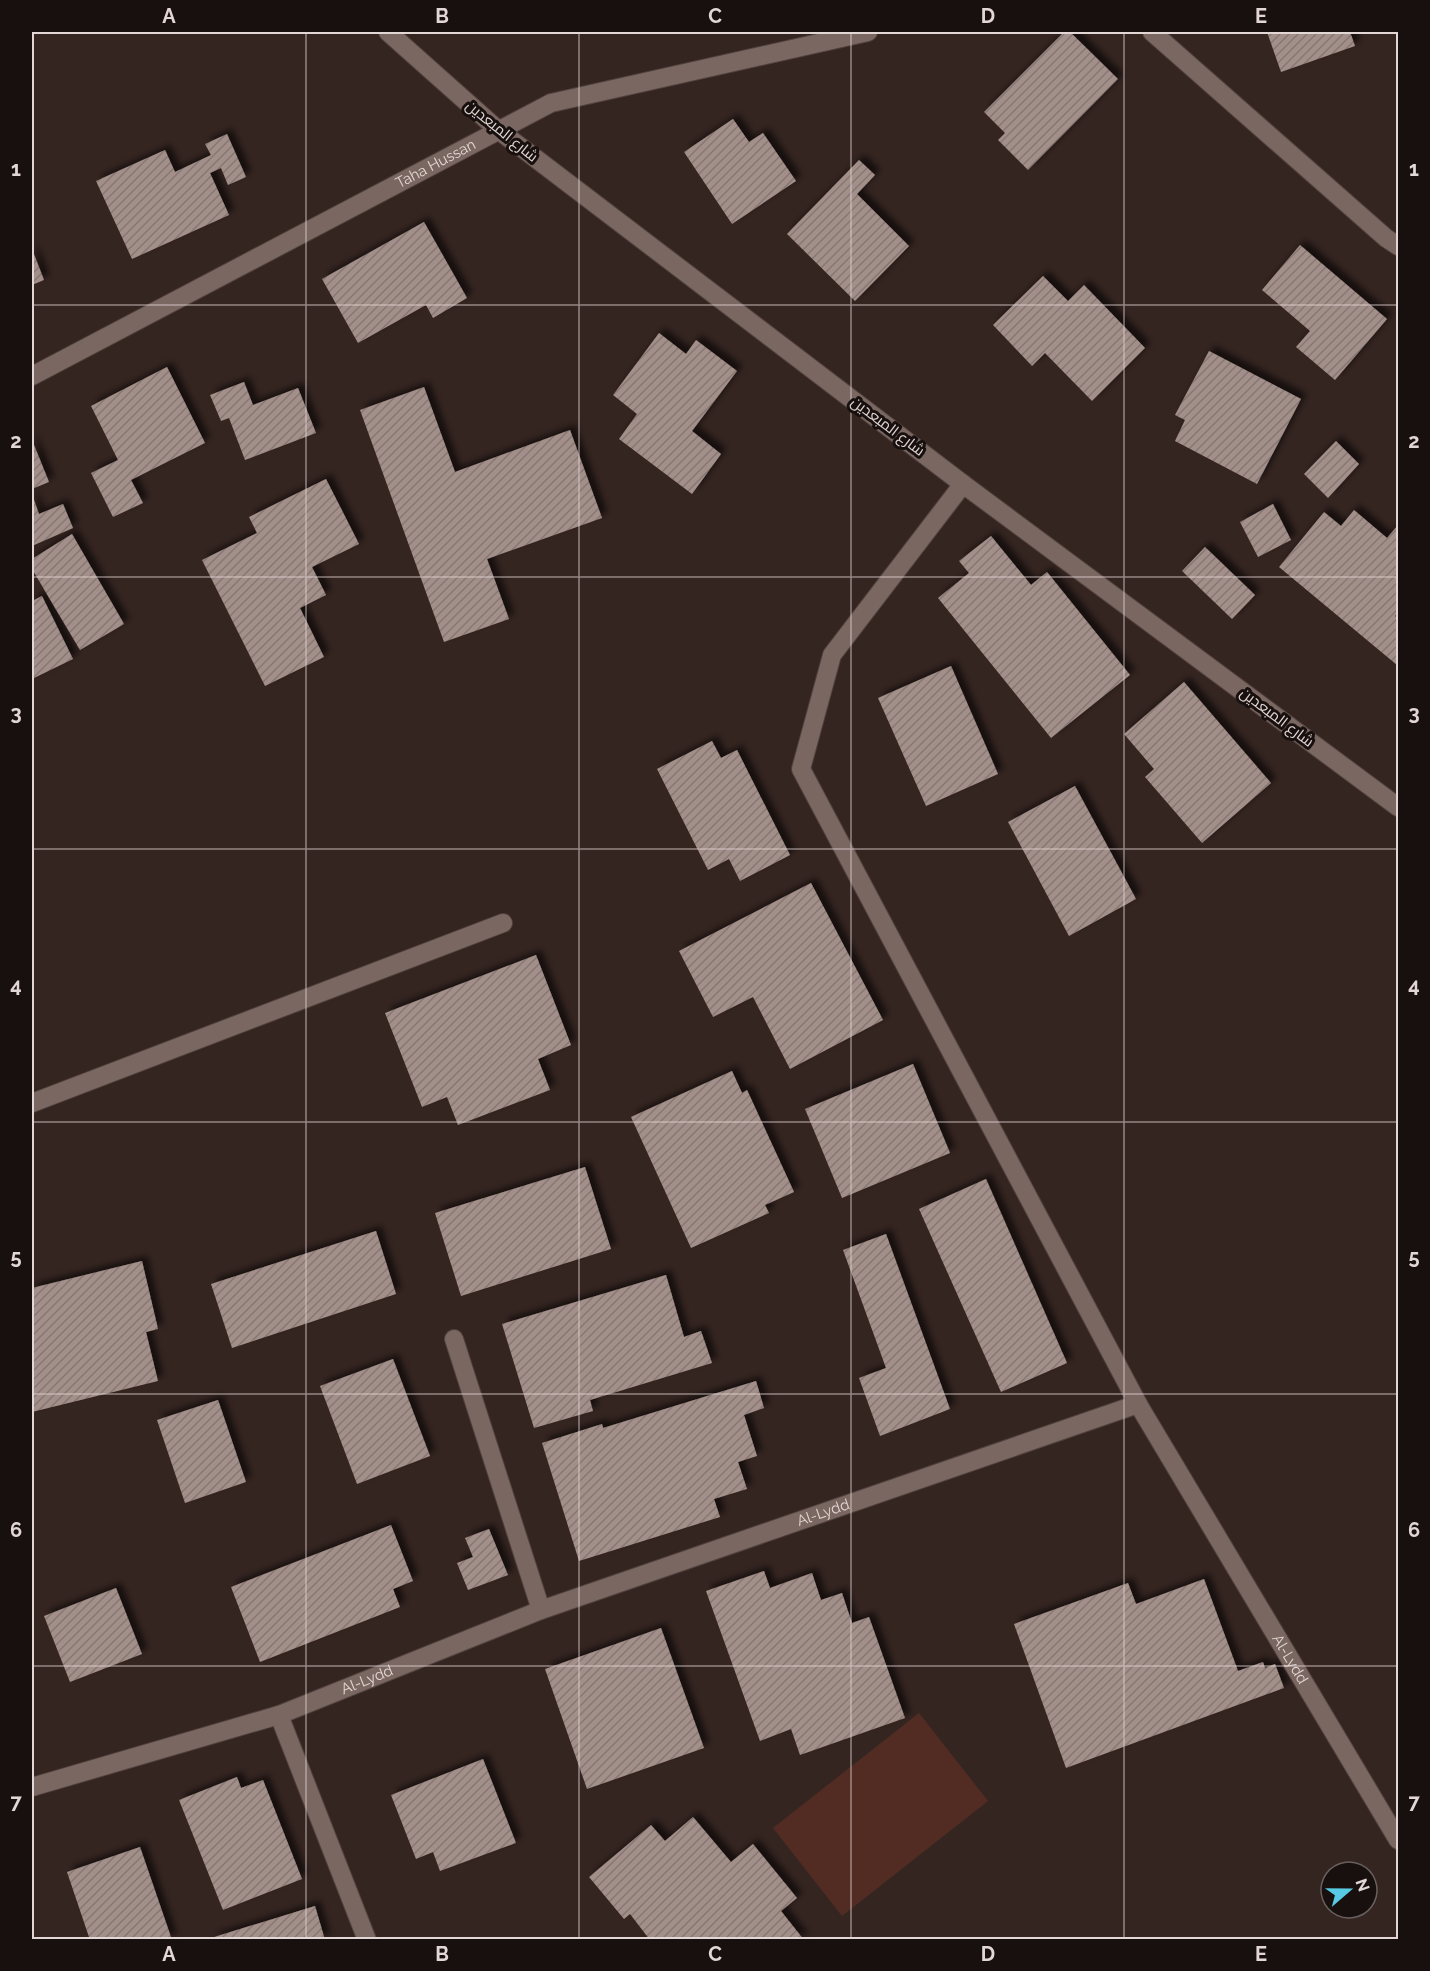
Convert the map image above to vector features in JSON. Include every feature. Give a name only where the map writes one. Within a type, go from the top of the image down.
[{"type":"street","name":"شارع المبعدين","points":[[388,32],[497,129],[963,484],[1398,807]]},
{"type":"street","name":"Taha Hussan","points":[[32,376],[497,129],[551,103],[868,32]]},
{"type":"street","points":[[1152,32],[1386,238],[1398,246]]},
{"type":"street","points":[[963,484],[832,655],[801,769],[1138,1404]]},
{"type":"street","points":[[32,1103],[503,923]]},
{"type":"street","points":[[454,1339],[541,1610]]},
{"type":"street","name":"Al-Lydd","points":[[32,1787],[279,1715],[541,1610],[1138,1404],[1398,1840]]},
{"type":"street","points":[[279,1715],[367,1940]]},
{"type":"shaded area","points":[[919,1713],[988,1801],[842,1916],[773,1828]]},
{"type":"building","points":[[1064,32],[1070,32],[1118,79],[1028,170],[998,140],[1005,133],[984,112]]},
{"type":"building","points":[[1267,32],[1350,32],[1355,46],[1281,72]]},
{"type":"building","points":[[733,119],[749,142],[763,133],[796,181],[732,224],[684,152]]},
{"type":"building","points":[[227,134],[246,177],[228,185],[221,168],[210,173],[229,215],[132,259],[96,181],[165,150],[175,172],[211,155],[205,144]]},
{"type":"building","points":[[859,160],[875,175],[857,194],[909,246],[855,301],[787,234]]},
{"type":"building","points":[[424,222],[467,298],[433,318],[426,305],[358,343],[322,279]]},
{"type":"building","points":[[1300,245],[1387,319],[1335,380],[1296,347],[1310,331],[1262,290]]},
{"type":"building","points":[[32,249],[44,280],[32,285]]},
{"type":"building","points":[[1043,276],[1068,301],[1084,285],[1145,348],[1092,401],[1045,353],[1032,366],[993,325]]},
{"type":"building","points":[[659,333],[686,354],[696,340],[737,371],[692,431],[721,454],[692,494],[619,439],[637,414],[613,395]]},
{"type":"building","points":[[1209,351],[1301,399],[1257,484],[1175,441],[1185,420],[1175,415]]},
{"type":"building","points":[[167,367],[205,443],[131,480],[143,503],[113,517],[91,473],[118,460],[91,406]]},
{"type":"building","points":[[244,382],[253,405],[298,388],[316,433],[245,460],[229,418],[221,421],[210,395]]},
{"type":"building","points":[[424,387],[455,472],[570,430],[602,518],[487,559],[509,619],[444,642],[360,410]]},
{"type":"building","points":[[32,440],[49,482],[32,489]]},
{"type":"building","points":[[1336,441],[1359,464],[1328,498],[1304,474]]},
{"type":"building","points":[[326,479],[359,544],[312,567],[326,595],[300,608],[324,657],[265,686],[202,560],[257,533],[249,517]]},
{"type":"building","points":[[32,494],[39,514],[63,504],[73,528],[32,546]]},
{"type":"building","points":[[1273,504],[1291,540],[1258,557],[1240,522]]},
{"type":"building","points":[[1354,510],[1387,538],[1398,525],[1398,612],[1395,616],[1398,619],[1397,665],[1279,567],[1324,512],[1341,526]]},
{"type":"building","points":[[72,534],[124,624],[80,650],[32,569],[32,559]]},
{"type":"building","points":[[991,536],[1031,585],[1047,572],[1130,675],[1051,738],[938,598],[969,573],[959,561]]},
{"type":"building","points":[[1205,547],[1255,595],[1232,619],[1182,571]]},
{"type":"building","points":[[42,596],[73,659],[32,679],[32,601]]},
{"type":"building","points":[[951,666],[998,774],[926,806],[878,698]]},
{"type":"building","points":[[1184,682],[1271,783],[1202,843],[1145,777],[1154,769],[1124,734]]},
{"type":"building","points":[[712,741],[721,758],[737,750],[790,855],[740,881],[729,859],[708,870],[657,769]]},
{"type":"building","points":[[1075,786],[1136,899],[1069,936],[1008,822]]},
{"type":"building","points":[[811,883],[883,1020],[790,1069],[753,997],[713,1017],[679,951]]},
{"type":"building","points":[[536,955],[571,1045],[538,1059],[550,1090],[458,1125],[447,1097],[422,1107],[385,1013]]},
{"type":"building","points":[[913,1064],[950,1153],[842,1198],[805,1109]]},
{"type":"building","points":[[732,1071],[742,1093],[747,1090],[794,1192],[765,1205],[769,1213],[691,1248],[631,1117]]},
{"type":"building","points":[[585,1167],[611,1249],[461,1296],[435,1213]]},
{"type":"building","points":[[986,1179],[1067,1363],[1001,1392],[919,1209]]},
{"type":"building","points":[[376,1231],[396,1294],[232,1348],[211,1284]]},
{"type":"building","points":[[886,1234],[950,1409],[880,1436],[859,1378],[886,1368],[843,1250]]},
{"type":"building","points":[[142,1261],[158,1329],[146,1332],[158,1381],[32,1412],[32,1288]]},
{"type":"building","points":[[666,1275],[684,1337],[701,1331],[712,1363],[590,1400],[593,1411],[534,1428],[502,1324]]},
{"type":"building","points":[[393,1359],[430,1456],[357,1484],[320,1386]]},
{"type":"building","points":[[756,1381],[764,1408],[744,1415],[757,1456],[738,1462],[747,1489],[714,1499],[720,1517],[579,1561],[542,1443],[602,1424],[603,1428]]},
{"type":"building","points":[[218,1400],[246,1482],[185,1503],[157,1420]]},
{"type":"building","points":[[391,1525],[413,1581],[393,1589],[400,1607],[260,1662],[231,1587]]},
{"type":"building","points":[[489,1529],[508,1575],[468,1590],[457,1563],[473,1557],[465,1538]]},
{"type":"building","points":[[764,1571],[770,1588],[812,1573],[821,1600],[842,1593],[852,1623],[869,1617],[905,1718],[800,1755],[791,1729],[760,1741],[706,1591]]},
{"type":"building","points":[[1204,1579],[1238,1671],[1263,1662],[1265,1668],[1275,1664],[1284,1688],[1066,1768],[1014,1624],[1128,1583],[1136,1604]]},
{"type":"building","points":[[116,1588],[142,1654],[70,1682],[44,1616]]},
{"type":"building","points":[[661,1628],[704,1748],[587,1789],[545,1669]]},
{"type":"building","points":[[483,1759],[516,1843],[440,1871],[433,1852],[416,1859],[391,1795]]},
{"type":"building","points":[[237,1777],[241,1788],[263,1780],[302,1879],[223,1910],[179,1800]]},
{"type":"building","points":[[693,1817],[731,1862],[753,1844],[797,1898],[781,1911],[804,1940],[650,1940],[630,1914],[624,1919],[589,1877],[651,1825],[665,1841]]},
{"type":"building","points":[[140,1847],[172,1940],[90,1940],[67,1872]]},
{"type":"building","points":[[315,1906],[325,1940],[211,1940],[211,1938]]}]
